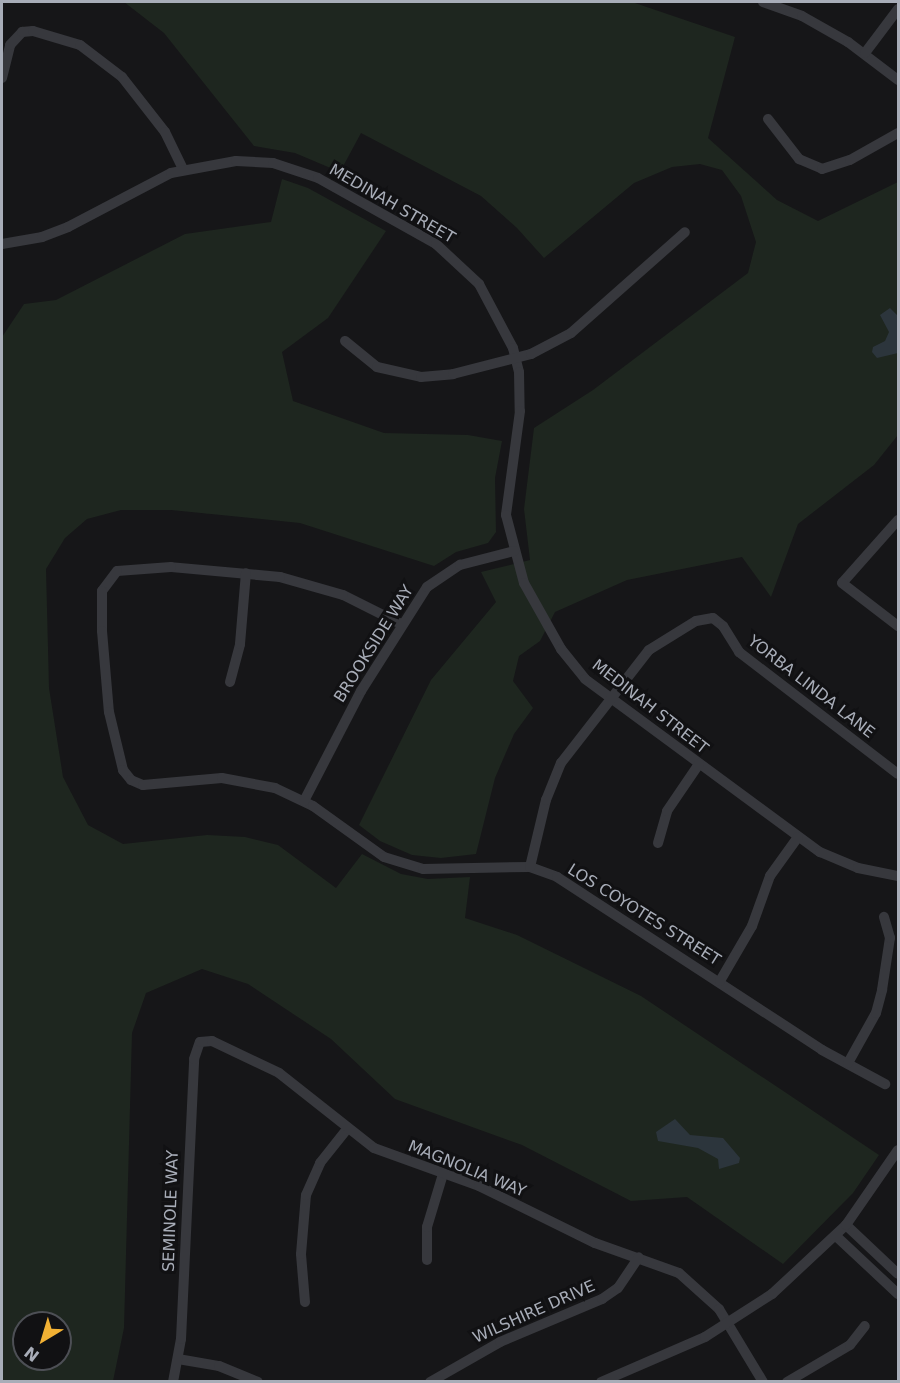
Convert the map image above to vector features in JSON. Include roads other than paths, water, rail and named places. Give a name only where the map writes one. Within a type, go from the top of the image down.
[{"type":"street","points":[[763,2],[802,16],[865,53],[898,80]]},
{"type":"street","points":[[865,53],[898,9]]},
{"type":"street","points":[[2,78],[8,50],[17,36],[33,30],[60,37],[107,62],[159,123],[183,169]]},
{"type":"street","points":[[768,119],[799,159],[814,168],[836,166],[898,133]]},
{"type":"street","name":"MEDINAH STREET","points":[[2,244],[42,237],[68,227],[140,186],[183,169],[236,160],[289,167],[318,178],[412,229],[448,253],[479,284],[503,323],[516,359],[520,411],[506,515],[514,551],[534,606],[561,649],[585,679],[611,700],[798,837],[839,861],[898,876]]},
{"type":"street","points":[[345,341],[377,367],[408,375],[443,375],[516,359],[548,348],[571,333],[685,232]]},
{"type":"street","points":[[898,520],[842,583],[898,626]]},
{"type":"street","name":"BROOKSIDE WAY","points":[[304,801],[357,697],[401,624],[427,587],[449,570],[514,551]]},
{"type":"street","name":"LOS COYOTES STREET","points":[[246,573],[148,567],[122,569],[108,579],[101,597],[104,676],[121,764],[131,780],[149,785],[196,779],[241,780],[275,788],[304,801],[368,847],[403,863],[423,869],[530,867],[584,891],[822,1050],[885,1083]]},
{"type":"street","points":[[230,682],[238,657],[246,573],[328,590],[401,624]]},
{"type":"street","name":"YORBA LINDA LANE","points":[[611,700],[649,650],[672,633],[712,618],[723,626],[739,652],[898,774]]},
{"type":"street","points":[[530,867],[557,772],[611,700]]},
{"type":"street","points":[[658,843],[667,811],[699,764]]},
{"type":"street","points":[[720,981],[752,926],[770,876],[798,837]]},
{"type":"street","points":[[848,1063],[876,1013],[882,990],[890,938],[884,917]]},
{"type":"street","name":"MAGNOLIA WAY","points":[[200,1042],[212,1041],[263,1064],[307,1093],[347,1129],[374,1148],[497,1194],[612,1250],[639,1257],[689,1280],[729,1323],[763,1382]]},
{"type":"street","name":"SEMINOLE WAY","points":[[174,1382],[178,1359],[193,1070],[200,1042]]},
{"type":"street","points":[[305,1302],[301,1254],[306,1195],[320,1163],[347,1129]]},
{"type":"street","points":[[601,1382],[621,1378],[729,1323],[798,1273],[846,1225],[898,1150]]},
{"type":"street","points":[[427,1260],[428,1227],[443,1174]]},
{"type":"street","points":[[846,1225],[898,1274]]},
{"type":"street","points":[[836,1236],[898,1294]]},
{"type":"street","name":"WILSHIRE DRIVE","points":[[430,1382],[500,1342],[602,1299],[618,1288],[639,1257]]},
{"type":"street","points":[[787,1382],[850,1345],[865,1326]]},
{"type":"street","points":[[178,1359],[219,1366],[258,1382]]}]
